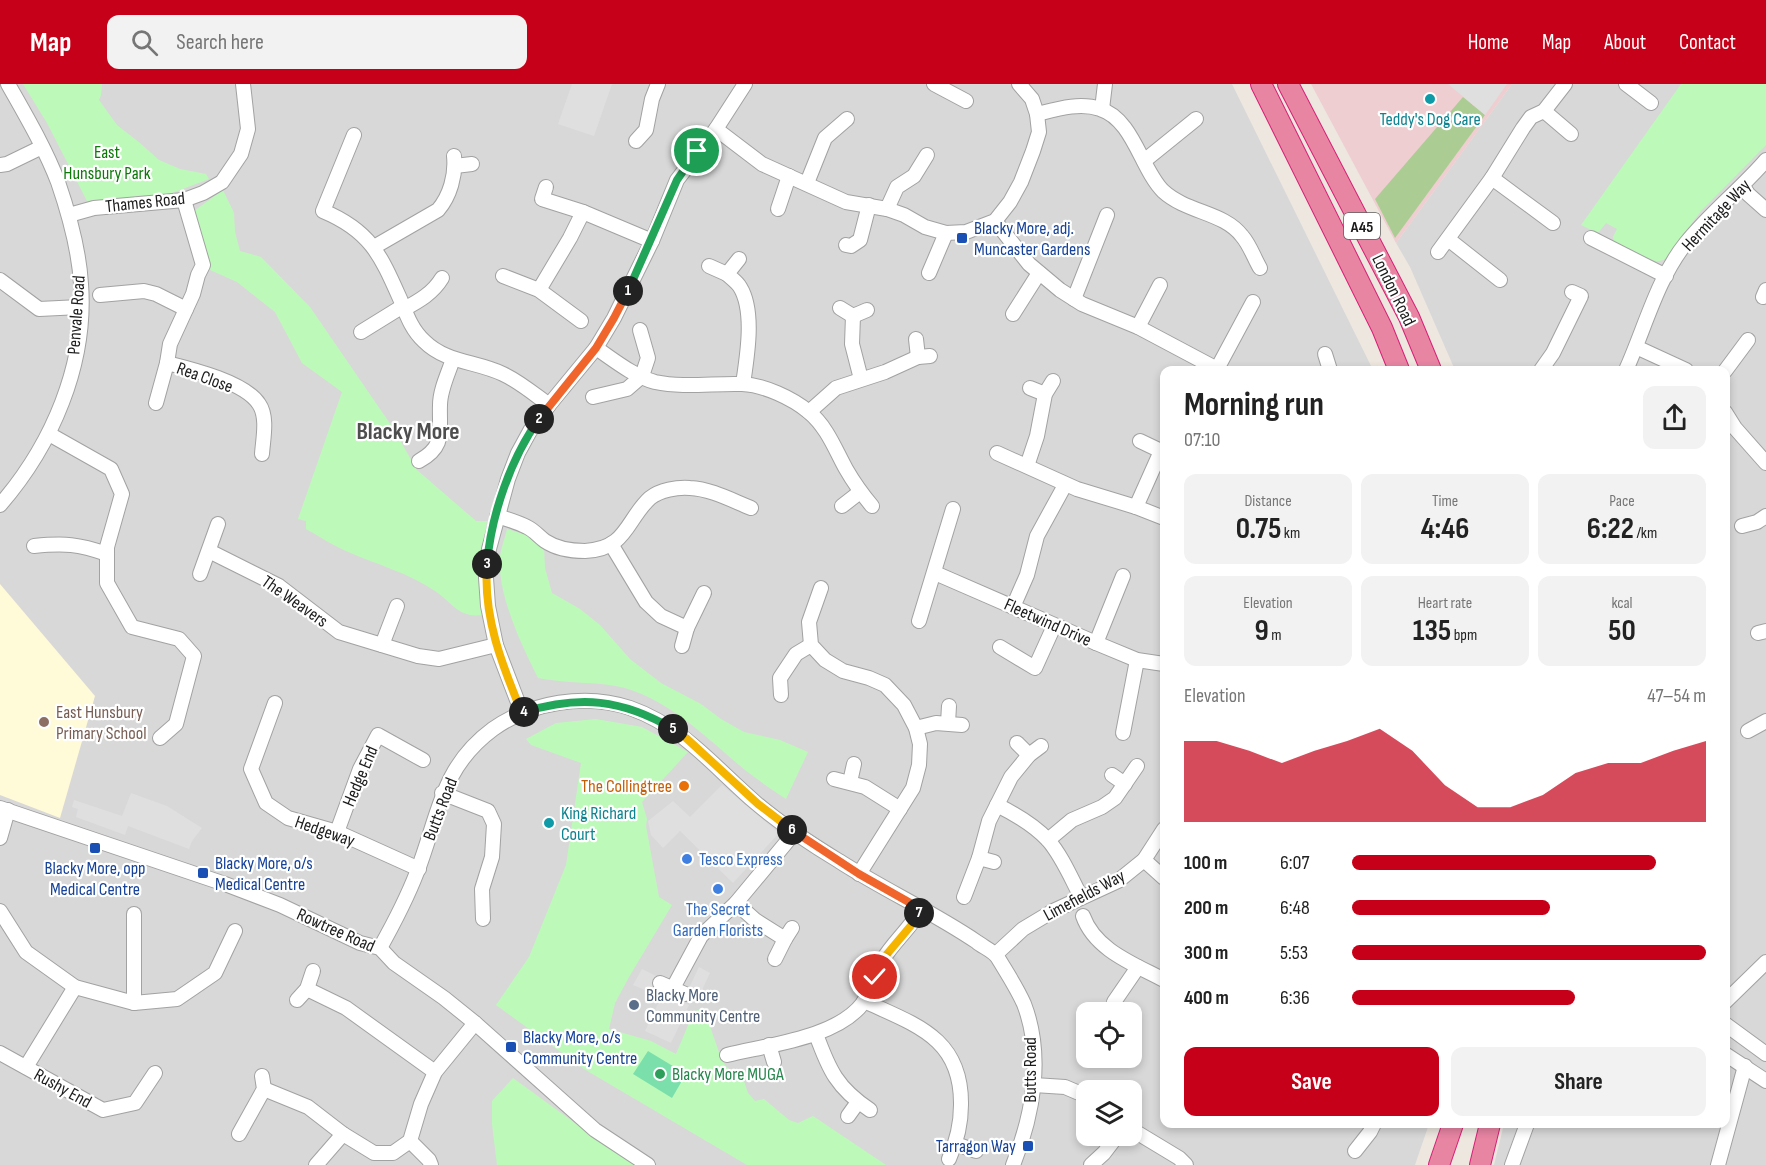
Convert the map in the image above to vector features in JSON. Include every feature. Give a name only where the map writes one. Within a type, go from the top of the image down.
[{"type":"highway","name":"London Road","points":[[1261,84],[1376,317],[1397,366]]},
{"type":"highway","name":"London Road","points":[[1288,84],[1409,317],[1429,366]]},
{"type":"highway","points":[[1439,1165],[1452,1128]]},
{"type":"highway","points":[[1454,1165],[1462,1128]]},
{"type":"highway","points":[[1480,1165],[1489,1128]]},
{"type":"street","name":"Penvale Road","points":[[0,505],[5,490],[34,460],[49,434],[69,384],[77,343],[80,307],[80,275],[69,215],[57,179],[8,84]]},
{"type":"street","name":"Thames Road","points":[[69,215],[94,208],[184,200],[202,194],[222,182],[241,154],[248,129],[243,84]]},
{"type":"street","points":[[636,141],[646,130],[652,99],[658,84]]},
{"type":"street","points":[[522,713],[496,645],[488,606],[486,578],[489,549],[507,480],[530,431],[596,348],[614,318],[677,180],[716,129],[745,84]]},
{"type":"street","points":[[934,84],[966,101]]},
{"type":"street","points":[[716,129],[762,164],[846,202],[887,208],[925,227],[946,233],[966,232],[995,220],[1010,202],[1021,182],[1033,151],[1039,132],[1037,114],[1032,99],[1019,84]]},
{"type":"street","points":[[1102,109],[1104,84]]},
{"type":"street","points":[[1438,252],[1492,178],[1531,117],[1544,111],[1565,84]]},
{"type":"street","points":[[1626,84],[1651,103]]},
{"type":"street","points":[[1037,114],[1071,107],[1102,109],[1128,131],[1150,174],[1162,190],[1177,202],[1232,226],[1243,236],[1260,268]]},
{"type":"street","points":[[1544,111],[1571,134]]},
{"type":"street","points":[[807,183],[825,138],[847,119]]},
{"type":"street","points":[[1144,161],[1196,119]]},
{"type":"street","points":[[354,135],[323,211],[342,219],[359,231],[374,247],[387,270],[411,326],[423,340],[437,352],[453,359],[503,374],[549,405]]},
{"type":"street","points":[[0,165],[7,164],[42,147]]},
{"type":"street","points":[[887,208],[897,187],[914,176],[927,155]]},
{"type":"street","name":"Hermitage Way","points":[[1628,366],[1661,284],[1686,243],[1766,160]]},
{"type":"street","points":[[374,247],[438,210],[445,201],[454,161],[472,164]]},
{"type":"street","points":[[778,209],[789,176]]},
{"type":"street","points":[[1492,178],[1553,223]]},
{"type":"street","points":[[1743,186],[1748,194],[1766,210]]},
{"type":"street","name":"Rea Close","points":[[156,403],[170,344],[193,294],[203,265],[184,200]]},
{"type":"street","points":[[542,200],[583,212],[651,241]]},
{"type":"street","points":[[846,244],[851,246],[860,240],[869,205]]},
{"type":"street","points":[[539,290],[583,212]]},
{"type":"street","points":[[1074,299],[1107,215]]},
{"type":"street","points":[[995,220],[1014,247],[1039,273],[1060,290],[1074,299],[1138,327],[1211,366]]},
{"type":"street","points":[[1608,231],[1596,241],[1666,276]]},
{"type":"street","points":[[928,273],[946,233]]},
{"type":"street","points":[[1448,239],[1500,280]]},
{"type":"street","points":[[726,274],[739,259]]},
{"type":"street","points":[[709,266],[726,274],[739,286],[745,299],[748,335],[743,384]]},
{"type":"street","points":[[1013,314],[1039,273]]},
{"type":"street","points":[[503,276],[539,290],[581,321]]},
{"type":"street","points":[[361,332],[403,308],[419,302],[436,288],[442,278]]},
{"type":"street","points":[[0,280],[39,309],[80,307]]},
{"type":"street","points":[[1138,327],[1160,285]]},
{"type":"street","points":[[100,295],[144,291],[156,294],[186,309]]},
{"type":"street","points":[[1544,366],[1553,353],[1580,292]]},
{"type":"street","points":[[1220,366],[1254,302]]},
{"type":"street","points":[[840,308],[853,316]]},
{"type":"street","points":[[853,316],[867,310]]},
{"type":"street","points":[[853,316],[852,344],[861,379]]},
{"type":"street","points":[[593,397],[627,389],[642,376],[648,358],[640,330]]},
{"type":"street","points":[[808,412],[836,388],[924,356],[916,339]]},
{"type":"street","points":[[1729,366],[1748,340]]},
{"type":"street","points":[[1636,347],[1677,366]]},
{"type":"street","points":[[596,348],[630,371],[653,381],[675,385],[743,384],[761,387],[784,397],[808,412],[831,440],[860,492],[872,506]]},
{"type":"street","points":[[1325,354],[1329,366]]},
{"type":"street","points":[[418,461],[430,455],[437,446],[441,432],[440,404],[453,359]]},
{"type":"street","name":"Rea Close","points":[[167,363],[201,372],[248,393],[259,404],[263,415],[262,454]]},
{"type":"street","points":[[1027,466],[1038,436],[1045,394],[1053,381]]},
{"type":"street","points":[[1030,388],[1045,394]]},
{"type":"street","points":[[1730,431],[1765,461]]},
{"type":"street","points":[[49,434],[111,469],[122,494],[107,547],[107,583],[132,627],[179,639],[194,657],[176,724],[160,738]]},
{"type":"street","points":[[1140,441],[1160,451]]},
{"type":"street","points":[[997,453],[1065,484],[1160,516]]},
{"type":"street","points":[[1136,507],[1160,453]]},
{"type":"street","points":[[1013,607],[1027,575],[1037,536],[1065,484]]},
{"type":"street","points":[[497,516],[530,528],[552,545],[569,551],[588,551],[611,544],[622,536],[651,497],[670,489],[690,488],[711,492],[751,508]]},
{"type":"street","points":[[842,506],[860,492]]},
{"type":"street","points":[[919,621],[952,509]]},
{"type":"street","points":[[1742,526],[1757,522],[1766,516]]},
{"type":"street","points":[[200,574],[218,524]]},
{"type":"street","points":[[34,546],[64,543],[84,546],[107,554]]},
{"type":"street","points":[[611,544],[646,602],[661,616],[687,628]]},
{"type":"street","name":"The Weavers","points":[[209,551],[279,586],[339,633],[418,656],[439,659],[496,645]]},
{"type":"street","name":"Fleetwind Drive","points":[[935,573],[1137,660],[1160,663]]},
{"type":"street","points":[[1096,643],[1123,576]]},
{"type":"street","points":[[821,588],[808,622],[811,645],[825,660],[843,671],[885,685],[904,705],[916,728],[920,744],[919,765],[913,788],[859,874]]},
{"type":"street","points":[[682,646],[687,628],[704,593]]},
{"type":"street","points":[[382,645],[397,606]]},
{"type":"street","points":[[1000,647],[1035,668],[1054,626]]},
{"type":"street","points":[[781,695],[780,678],[796,654],[811,645]]},
{"type":"street","points":[[1124,733],[1137,660]]},
{"type":"street","name":"Butts Road","points":[[380,948],[406,900],[442,793],[456,766],[474,745],[494,728],[522,713],[547,705],[605,702],[628,707],[652,717],[686,738],[758,804],[795,832],[859,874],[996,954],[1024,1004],[1034,1054],[1034,1085],[1030,1112],[1022,1143],[1013,1165]]},
{"type":"street","name":"Hedgeway","points":[[275,703],[251,769],[266,803],[288,818],[337,832],[418,869]]},
{"type":"street","points":[[916,728],[955,724],[949,706]]},
{"type":"street","points":[[1748,731],[1766,722]]},
{"type":"street","name":"Hedge End","points":[[337,832],[360,769],[378,735],[423,760]]},
{"type":"street","points":[[1017,742],[1029,755]]},
{"type":"street","points":[[964,897],[979,858],[989,821],[1011,777],[1029,755],[1041,746]]},
{"type":"street","points":[[850,782],[854,764]]},
{"type":"street","points":[[1048,840],[1072,820],[1102,807],[1115,798],[1137,765]]},
{"type":"street","points":[[1112,775],[1125,784]]},
{"type":"street","points":[[834,778],[865,787],[900,809]]},
{"type":"street","points":[[442,793],[488,811],[494,824],[492,857],[482,889],[483,919]]},
{"type":"street","points":[[997,805],[1017,815],[1048,840],[1081,897]]},
{"type":"street","points":[[0,838],[4,809]]},
{"type":"street","name":"Rowtree Road","points":[[4,809],[225,884],[280,905],[360,943],[380,948],[394,963],[475,1023],[611,1143],[648,1165]]},
{"type":"street","points":[[660,983],[679,991],[701,936],[736,903],[795,832]]},
{"type":"street","name":"Limefields Way","points":[[996,954],[1023,929],[1053,910],[1118,881],[1144,860],[1160,835]]},
{"type":"street","points":[[979,858],[994,862]]},
{"type":"street","points":[[1144,860],[1160,874]]},
{"type":"street","points":[[736,903],[755,920],[788,934],[775,959]]},
{"type":"street","points":[[727,1055],[816,1034],[850,1017],[864,1001],[882,960],[914,922],[921,909]]},
{"type":"street","points":[[0,911],[26,952],[75,987],[134,1003],[177,999],[215,973],[235,931]]},
{"type":"street","points":[[134,914],[134,1003]]},
{"type":"street","points":[[1074,935],[1085,922],[1106,949],[1160,978]]},
{"type":"street","points":[[1730,997],[1766,962]]},
{"type":"street","points":[[1114,1002],[1138,967]]},
{"type":"street","points":[[297,1000],[307,989],[313,971]]},
{"type":"street","name":"Rushy End","points":[[26,1067],[75,987]]},
{"type":"street","points":[[307,989],[346,1008],[435,1072]]},
{"type":"street","points":[[864,1001],[921,1029],[941,1045],[955,1063],[959,1073],[961,1119],[956,1144],[949,1159]]},
{"type":"street","points":[[239,1134],[263,1083],[308,1107],[343,1134],[374,1153],[393,1153],[410,1141],[421,1104],[435,1072],[475,1023]]},
{"type":"street","points":[[1730,1028],[1766,1054]]},
{"type":"street","points":[[816,1034],[827,1065],[836,1081],[864,1106],[848,1116]]},
{"type":"street","points":[[769,1045],[774,1062]]},
{"type":"street","name":"Rushy End","points":[[0,1053],[103,1110],[135,1103],[155,1073]]},
{"type":"street","points":[[1730,1057],[1766,1081]]},
{"type":"street","points":[[1730,1119],[1744,1066]]},
{"type":"street","points":[[1034,1085],[1065,1087],[1076,1092]]},
{"type":"street","points":[[1354,1151],[1372,1128]]},
{"type":"street","points":[[1512,1165],[1526,1128]]},
{"type":"street","points":[[1718,1165],[1728,1128]]},
{"type":"street","points":[[316,1165],[343,1134]]},
{"type":"street","points":[[1142,1136],[1179,1158],[1186,1165]]},
{"type":"street","points":[[410,1141],[431,1165]]},
{"type":"street","points":[[956,1144],[976,1151]]},
{"type":"street","points":[[1092,1165],[1109,1146]]},
{"type":"shaded area","points":[[0,84],[1232,84],[1371,366],[1160,366],[1160,1128],[1428,1128],[1415,1165],[0,1165]]},
{"type":"shaded area","points":[[572,84],[612,84],[594,136],[558,124]]},
{"type":"shaded area","points":[[1311,84],[1512,84],[1396,243]]},
{"type":"shaded area","points":[[1448,84],[1507,84],[1485,115]]},
{"type":"shaded area","points":[[1512,84],[1766,84],[1766,1165],[1494,1165],[1503,1128],[1730,1128],[1730,366],[1453,366],[1410,267],[1396,243]]},
{"type":"shaded area","name":"East Hunsbury Primary School","points":[[0,584],[95,696],[60,818],[0,795]]},
{"type":"shaded area","points":[[722,785],[779,833],[733,883],[680,831],[663,848],[651,835],[648,821],[673,801],[690,817]]},
{"type":"shaded area","points":[[131,793],[167,806],[202,828],[189,849],[128,826],[125,835],[76,817],[78,809],[72,807],[74,800],[122,816]]},
{"type":"shaded area","points":[[699,967],[710,973],[700,994],[689,988]]},
{"type":"shaded area","points":[[642,969],[662,979],[654,994],[633,985]]},
{"type":"shaded area","points":[[663,993],[689,1005],[671,1043],[645,1031]]},
{"type":"green space","name":"East Hunsbury Park","points":[[23,84],[102,84],[99,100],[117,125],[159,160],[180,169],[206,174],[209,179],[169,194],[87,201],[47,123]]},
{"type":"green space","points":[[1681,84],[1766,84],[1766,145],[1701,211],[1665,259],[1653,261],[1614,242],[1613,237],[1617,229],[1606,223],[1598,233],[1581,225]]},
{"type":"green space","points":[[1463,97],[1485,115],[1395,238],[1375,199]]},
{"type":"green space","points":[[223,190],[234,213],[235,232],[240,251],[261,257],[310,307],[393,428],[417,470],[476,521],[487,521],[478,569],[482,615],[461,612],[425,585],[336,546],[306,529],[306,521],[298,519],[342,392],[302,363],[275,312],[237,282],[208,269],[194,211]]},
{"type":"green space","points":[[507,529],[526,535],[544,547],[545,568],[552,593],[580,609],[600,625],[630,659],[661,683],[701,704],[744,732],[780,740],[808,752],[786,799],[745,770],[674,712],[642,694],[614,686],[538,678],[512,619],[502,587],[500,557]]},
{"type":"green space","points":[[596,719],[642,727],[688,752],[642,802],[647,819],[646,826],[659,897],[672,905],[615,1003],[609,1029],[651,1041],[676,1054],[694,1011],[704,1009],[722,1061],[730,1071],[740,1069],[748,1093],[755,1101],[764,1099],[789,1120],[798,1123],[813,1116],[886,1165],[747,1165],[584,1069],[496,1005],[529,957],[566,865],[581,763],[531,745],[526,739],[556,723]]},
{"type":"green space","name":"Blacky More MUGA","points":[[648,1051],[686,1074],[672,1098],[633,1074]]},
{"type":"green space","points":[[513,1078],[616,1153],[638,1165],[497,1165],[492,1101]]},
{"type":"place","name":"Teddy's Dog Care","points":[[1430,99]]},
{"type":"place","name":"Blacky More, adj. Muncaster Gardens","points":[[962,238]]},
{"type":"place","name":"East Hunsbury Primary School","points":[[44,722]]},
{"type":"place","name":"The Collingtree","points":[[684,786]]},
{"type":"place","name":"King Richard Court","points":[[549,823]]},
{"type":"place","name":"Blacky More, opp Medical Centre","points":[[95,848]]},
{"type":"place","name":"Tesco Express","points":[[687,859]]},
{"type":"place","name":"Blacky More, o/s Medical Centre","points":[[203,873]]},
{"type":"place","name":"The Secret Garden Florists","points":[[718,889]]},
{"type":"place","name":"Blacky More Community Centre","points":[[634,1005]]},
{"type":"place","name":"Blacky More, o/s Community Centre","points":[[511,1047]]},
{"type":"place","name":"Blacky More MUGA","points":[[660,1074]]},
{"type":"place","name":"Tarragon Way","points":[[1028,1146]]},
{"type":"district","name":"Blacky More","points":[[408,431]]},
{"type":"route","points":[[697,151],[677,180],[614,318],[596,348],[530,431],[507,480],[489,549],[486,578],[488,606],[496,645],[522,713],[547,705],[574,701],[605,702],[628,707],[652,717],[686,738],[758,804],[795,832],[859,874],[921,909],[914,922],[882,960],[875,977]]}]
